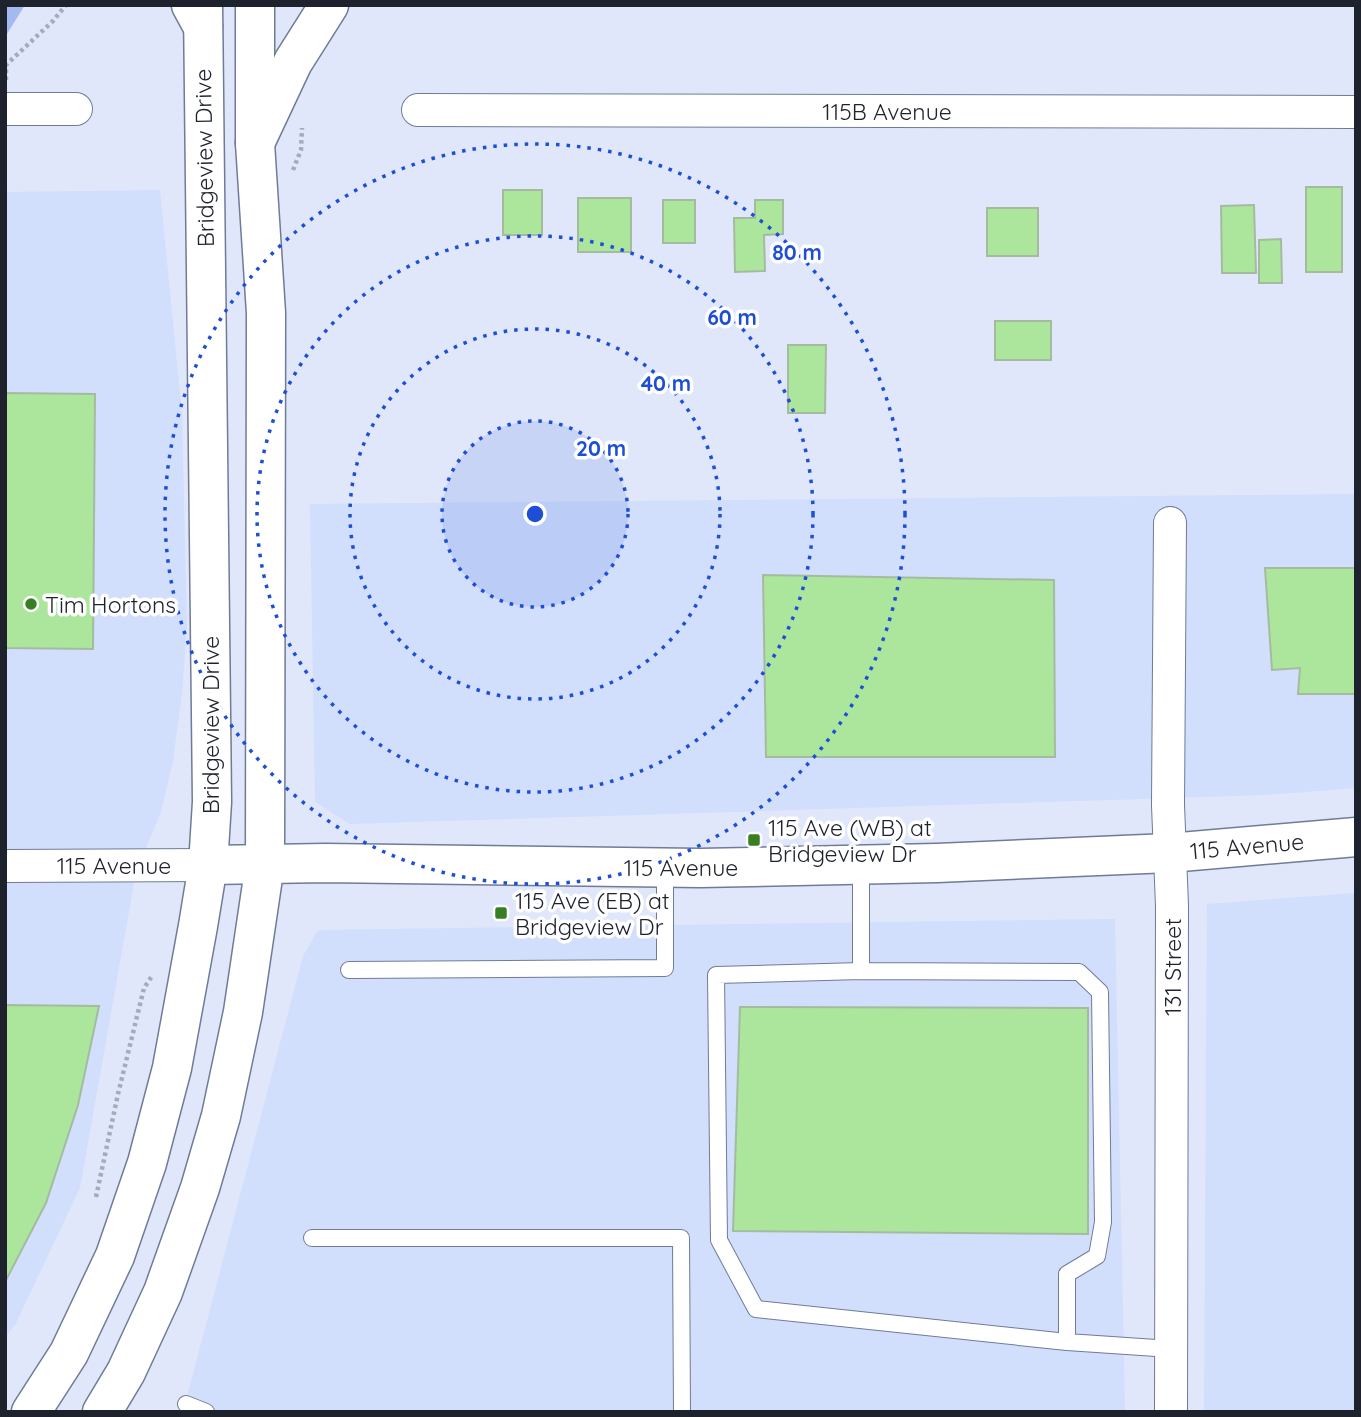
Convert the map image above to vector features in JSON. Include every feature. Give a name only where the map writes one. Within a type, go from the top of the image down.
[{"type":"main road","points":[[102,1412],[126,1372],[163,1292],[200,1188],[221,1116],[243,1012],[265,864],[266,313],[255,143],[255,5]]},
{"type":"main road","points":[[255,143],[293,62],[329,5]]},
{"type":"main road","name":"Bridgeview Drive","points":[[43,1405],[116,1256],[147,1163],[172,1068],[208,865],[212,802],[199,13]]},
{"type":"main road","name":"115 Avenue","points":[[208,865],[325,863],[665,868],[861,865],[1169,853],[1356,838]]},
{"type":"street","points":[[5,109],[76,109]]},
{"type":"street","name":"115B Avenue","points":[[418,110],[1356,112]]},
{"type":"street","name":"131 Street","points":[[1170,523],[1171,1412]]},
{"type":"street","name":"115 Avenue","points":[[5,866],[208,865]]},
{"type":"lane","points":[[861,865],[861,971]]},
{"type":"lane","points":[[349,970],[665,968],[665,868]]},
{"type":"lane","points":[[1067,1342],[1067,1274],[1097,1256],[1103,1222],[1100,992],[1079,972],[861,971],[716,975],[719,1240],[756,1310],[1067,1342],[1171,1349]]},
{"type":"lane","points":[[312,1238],[681,1238],[682,1412]]},
{"type":"lane","points":[[186,1404],[206,1412]]},
{"type":"path","points":[[5,91],[6,65],[53,21],[66,5]]},
{"type":"path","points":[[95,1201],[144,988],[157,970]]},
{"type":"shaded area","points":[[5,5],[25,5],[5,37]]},
{"type":"shaded area","points":[[160,190],[182,414],[187,625],[173,761],[161,812],[136,872],[80,1188],[16,1323],[5,1338],[5,192]]},
{"type":"shaded area","points":[[1356,494],[1356,788],[1266,795],[350,824],[315,802],[310,504]]},
{"type":"shaded area","points":[[1356,893],[1356,1412],[1204,1412],[1207,904]]},
{"type":"shaded area","points":[[1115,919],[1125,1412],[183,1412],[303,956],[318,930]]},
{"type":"building","points":[[1306,187],[1342,187],[1342,272],[1306,272]]},
{"type":"building","points":[[503,190],[542,190],[542,235],[503,235]]},
{"type":"building","points":[[578,198],[631,198],[631,252],[578,252]]},
{"type":"building","points":[[663,200],[695,200],[695,243],[663,243]]},
{"type":"building","points":[[755,200],[783,200],[783,234],[764,235],[765,271],[735,272],[734,218],[755,218]]},
{"type":"building","points":[[1254,205],[1256,273],[1222,273],[1221,206]]},
{"type":"building","points":[[987,208],[1038,208],[1038,256],[987,256]]},
{"type":"building","points":[[1281,239],[1282,283],[1259,283],[1259,240]]},
{"type":"building","points":[[995,321],[1051,321],[1051,360],[995,360]]},
{"type":"building","points":[[788,345],[826,345],[825,413],[788,413]]},
{"type":"building","points":[[5,393],[95,394],[93,649],[5,648]]},
{"type":"building","points":[[1265,568],[1356,568],[1356,694],[1298,694],[1300,668],[1272,670]]},
{"type":"building","points":[[763,575],[1054,580],[1055,757],[766,757]]},
{"type":"building","points":[[5,1005],[99,1006],[78,1105],[46,1203],[5,1282]]},
{"type":"building","points":[[740,1007],[1088,1008],[1088,1234],[733,1231]]},
{"type":"place","name":"Tim Hortons","points":[[31,604]]},
{"type":"place","name":"115 Ave (WB) at Bridgeview Dr","points":[[754,840]]},
{"type":"place","name":"115 Ave (EB) at Bridgeview Dr","points":[[501,913]]}]
